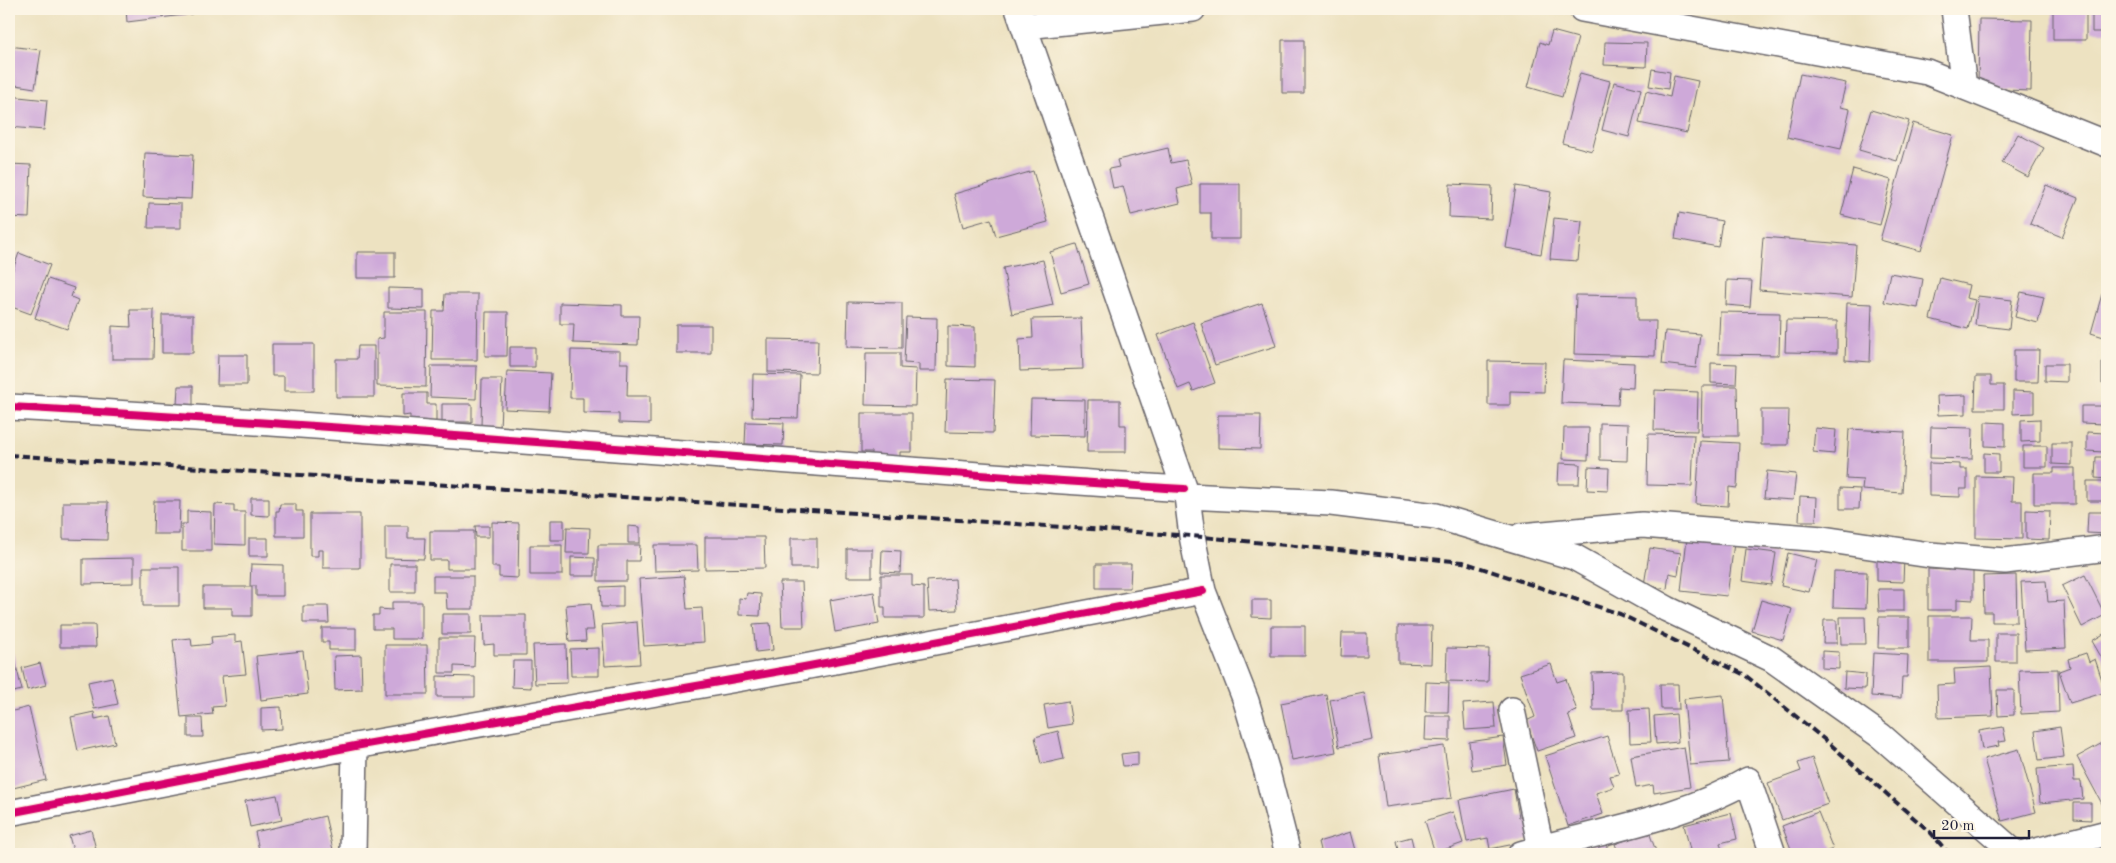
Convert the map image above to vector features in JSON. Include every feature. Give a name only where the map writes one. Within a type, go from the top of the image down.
[{"type":"street","points":[[1193,9],[1021,18],[1186,492],[1192,536],[1203,590],[1246,701],[1288,854]]},
{"type":"street","points":[[1582,9],[1832,53],[1927,72],[2107,144]]},
{"type":"street","points":[[1954,9],[1964,87]]},
{"type":"street","points":[[9,407],[186,417],[470,437],[1331,503],[1436,516],[1574,557],[1667,609],[1772,659],[1881,736],[2016,854]]},
{"type":"street","points":[[1511,537],[1642,525],[1823,539],[1930,555],[2005,561],[2107,548]]},
{"type":"street","points":[[9,813],[356,746],[804,667],[1203,590]]},
{"type":"street","points":[[1512,710],[1535,852],[1690,808],[1727,792],[1748,780],[1773,854]]},
{"type":"street","points":[[353,854],[356,746]]},
{"type":"street","points":[[2025,854],[2107,833]]},
{"type":"building","points":[[126,9],[191,9],[192,14],[127,22]]},
{"type":"building","points":[[2053,9],[2086,9],[2086,40],[2053,40]]},
{"type":"building","points":[[2092,9],[2107,9],[2107,32],[2092,32]]},
{"type":"building","points":[[1979,19],[2032,20],[2031,91],[1978,89]]},
{"type":"building","points":[[1552,31],[1578,38],[1562,97],[1528,87],[1540,42],[1548,45]]},
{"type":"building","points":[[1282,40],[1304,40],[1304,93],[1282,93]]},
{"type":"building","points":[[1605,42],[1647,43],[1646,67],[1604,65]]},
{"type":"building","points":[[9,46],[41,50],[35,88],[9,84]]},
{"type":"building","points":[[1652,69],[1670,72],[1668,89],[1649,86]]},
{"type":"building","points":[[1580,73],[1610,81],[1592,151],[1562,143]]},
{"type":"building","points":[[1800,74],[1846,83],[1840,107],[1850,109],[1841,149],[1787,137]]},
{"type":"building","points":[[1674,76],[1698,81],[1687,133],[1639,123],[1646,91],[1670,97]]},
{"type":"building","points":[[1614,82],[1641,89],[1629,137],[1602,130]]},
{"type":"building","points":[[9,96],[47,100],[44,130],[9,127]]},
{"type":"building","points":[[1871,110],[1909,121],[1897,161],[1859,150]]},
{"type":"building","points":[[1913,123],[1953,135],[1921,251],[1880,240]]},
{"type":"building","points":[[2018,134],[2044,148],[2028,177],[2002,163]]},
{"type":"building","points":[[1168,148],[1171,163],[1186,160],[1192,185],[1177,189],[1180,203],[1131,215],[1123,186],[1113,188],[1109,169],[1119,167],[1117,160]]},
{"type":"building","points":[[145,153],[193,155],[191,199],[143,197]]},
{"type":"building","points":[[9,164],[31,165],[29,218],[9,217]]},
{"type":"building","points":[[1853,169],[1891,180],[1880,225],[1841,215]]},
{"type":"building","points":[[1033,171],[1048,222],[996,236],[991,219],[963,227],[954,194]]},
{"type":"building","points":[[1200,184],[1240,184],[1240,239],[1211,239],[1211,213],[1200,213]]},
{"type":"building","points":[[1450,184],[1492,186],[1491,219],[1449,217]]},
{"type":"building","points":[[2046,185],[2078,198],[2062,237],[2030,224]]},
{"type":"building","points":[[1516,186],[1551,192],[1541,254],[1506,248]]},
{"type":"building","points":[[149,203],[181,204],[181,228],[148,228]]},
{"type":"building","points":[[1679,213],[1722,221],[1718,247],[1675,239]]},
{"type":"building","points":[[1554,218],[1582,221],[1578,261],[1550,259]]},
{"type":"building","points":[[1763,237],[1856,245],[1852,297],[1759,290]]},
{"type":"building","points":[[1077,244],[1089,284],[1061,292],[1050,252]]},
{"type":"building","points":[[357,252],[395,252],[395,278],[357,278]]},
{"type":"building","points":[[19,253],[50,265],[31,314],[9,306],[9,280]]},
{"type":"building","points":[[1043,260],[1053,305],[1012,314],[1003,268]]},
{"type":"building","points":[[1890,273],[1923,279],[1918,308],[1884,302]]},
{"type":"building","points":[[1940,278],[1969,285],[1966,298],[1975,300],[1968,329],[1930,319]]},
{"type":"building","points":[[48,279],[74,288],[71,297],[78,300],[67,329],[35,318]]},
{"type":"building","points":[[1727,280],[1752,281],[1750,307],[1726,305]]},
{"type":"building","points":[[388,288],[424,289],[424,309],[388,308]]},
{"type":"building","points":[[2021,292],[2044,297],[2038,323],[2015,317]]},
{"type":"building","points":[[445,294],[478,294],[477,360],[432,360],[433,311],[444,311]]},
{"type":"building","points":[[2102,294],[2107,296],[2107,338],[2091,333]]},
{"type":"building","points":[[1576,295],[1637,296],[1637,321],[1656,321],[1655,356],[1574,354]]},
{"type":"building","points":[[1978,296],[2012,300],[2009,329],[1975,325]]},
{"type":"building","points":[[848,302],[902,303],[902,348],[847,347]]},
{"type":"building","points":[[560,303],[622,305],[622,316],[639,316],[638,345],[573,343],[574,324],[560,324]]},
{"type":"building","points":[[1262,303],[1276,346],[1215,365],[1201,323]]},
{"type":"building","points":[[1847,303],[1872,304],[1870,362],[1845,360]]},
{"type":"building","points":[[130,310],[154,310],[153,359],[112,359],[112,326],[131,327]]},
{"type":"building","points":[[384,312],[427,312],[426,387],[377,386],[377,339],[384,338]]},
{"type":"building","points":[[486,312],[508,312],[507,356],[485,356]]},
{"type":"building","points":[[1720,312],[1780,313],[1779,355],[1718,354]]},
{"type":"building","points":[[162,315],[193,315],[193,353],[162,353]]},
{"type":"building","points":[[906,317],[937,318],[936,371],[919,371],[919,364],[904,363]]},
{"type":"building","points":[[1081,318],[1083,369],[1020,371],[1019,339],[1033,338],[1032,319]]},
{"type":"building","points":[[1786,320],[1837,321],[1837,353],[1785,352]]},
{"type":"building","points":[[1193,322],[1215,383],[1193,391],[1190,384],[1178,389],[1158,335]]},
{"type":"building","points":[[676,325],[711,325],[711,353],[676,353]]},
{"type":"building","points":[[948,326],[975,327],[975,367],[948,366]]},
{"type":"building","points":[[1665,331],[1700,334],[1696,368],[1662,364]]},
{"type":"building","points":[[768,339],[818,340],[817,373],[768,372]]},
{"type":"building","points":[[272,344],[314,344],[314,391],[284,391],[284,376],[272,376]]},
{"type":"building","points":[[358,346],[374,346],[374,397],[336,397],[336,359],[357,359]]},
{"type":"building","points":[[510,347],[535,347],[535,367],[510,367]]},
{"type":"building","points":[[571,350],[620,351],[620,363],[628,363],[627,396],[650,396],[650,424],[619,423],[619,414],[583,413],[583,398],[570,398]]},
{"type":"building","points":[[2014,350],[2039,350],[2038,382],[2014,382]]},
{"type":"building","points":[[866,353],[900,353],[900,368],[916,369],[915,406],[865,405]]},
{"type":"building","points":[[218,355],[247,355],[247,385],[217,385]]},
{"type":"building","points":[[1563,360],[1634,363],[1633,388],[1619,387],[1618,405],[1561,403]]},
{"type":"building","points":[[1488,361],[1545,362],[1544,392],[1510,391],[1510,405],[1488,405]]},
{"type":"building","points":[[2102,362],[2107,362],[2107,383],[2102,383]]},
{"type":"building","points":[[1711,363],[1737,364],[1736,384],[1711,383]]},
{"type":"building","points":[[2045,364],[2067,364],[2067,382],[2045,381]]},
{"type":"building","points":[[431,366],[477,366],[476,399],[430,397]]},
{"type":"building","points":[[507,371],[551,373],[549,411],[505,409]]},
{"type":"building","points":[[753,374],[800,375],[798,418],[752,417]]},
{"type":"building","points":[[1976,376],[1991,376],[1991,385],[2004,385],[2004,409],[1975,409]]},
{"type":"building","points":[[482,379],[502,379],[500,429],[481,428]]},
{"type":"building","points":[[947,379],[995,380],[993,433],[945,432]]},
{"type":"building","points":[[178,386],[193,386],[193,406],[177,405]]},
{"type":"building","points":[[1702,386],[1737,386],[1738,436],[1701,436]]},
{"type":"building","points":[[1655,390],[1698,392],[1697,431],[1654,430]]},
{"type":"building","points":[[2013,391],[2034,392],[2034,413],[2013,414]]},
{"type":"building","points":[[403,393],[427,393],[427,404],[436,404],[436,422],[410,422],[410,415],[403,416]]},
{"type":"building","points":[[1966,395],[1966,414],[1938,415],[1937,396]]},
{"type":"building","points":[[1031,399],[1085,400],[1085,436],[1030,435]]},
{"type":"building","points":[[1088,400],[1120,400],[1120,425],[1126,425],[1126,452],[1087,452]]},
{"type":"building","points":[[442,404],[472,404],[472,422],[442,422]]},
{"type":"building","points":[[2081,406],[2105,406],[2104,424],[2081,423]]},
{"type":"building","points":[[1761,410],[1789,410],[1788,445],[1761,445]]},
{"type":"building","points":[[861,413],[912,413],[912,452],[900,452],[900,462],[872,462],[872,452],[861,452]]},
{"type":"building","points":[[1218,415],[1261,415],[1260,449],[1218,448]]},
{"type":"building","points":[[2040,419],[2040,441],[2021,442],[2021,420]]},
{"type":"building","points":[[746,422],[784,423],[783,445],[745,444]]},
{"type":"building","points":[[1985,422],[2005,423],[2005,447],[1985,446]]},
{"type":"building","points":[[1600,423],[1628,424],[1627,461],[1600,460]]},
{"type":"building","points":[[1931,427],[1973,428],[1972,459],[1930,458]]},
{"type":"building","points":[[1564,428],[1589,428],[1588,460],[1563,459]]},
{"type":"building","points":[[1815,428],[1836,430],[1834,454],[1813,452]]},
{"type":"building","points":[[1849,429],[1905,432],[1902,493],[1862,490],[1863,480],[1846,479]]},
{"type":"building","points":[[2087,432],[2105,433],[2104,452],[2087,451]]},
{"type":"building","points":[[1648,434],[1694,435],[1692,486],[1647,485]]},
{"type":"building","points":[[1700,441],[1739,443],[1737,488],[1729,487],[1728,506],[1696,504]]},
{"type":"building","points":[[2052,443],[2072,443],[2072,465],[2052,464]]},
{"type":"building","points":[[2023,446],[2047,446],[2047,467],[2023,467]]},
{"type":"building","points":[[1984,453],[1999,454],[1999,472],[1984,472]]},
{"type":"building","points":[[2096,457],[2107,457],[2107,479],[2095,478]]},
{"type":"building","points":[[1559,463],[1580,464],[1579,484],[1558,484]]},
{"type":"building","points":[[1929,463],[1960,464],[1960,469],[1967,469],[1967,489],[1960,489],[1960,497],[1929,496]]},
{"type":"building","points":[[1588,467],[1609,468],[1608,491],[1587,490]]},
{"type":"building","points":[[2054,468],[2075,468],[2075,504],[2034,504],[2034,473],[2054,473]]},
{"type":"building","points":[[1767,471],[1796,474],[1793,500],[1764,498]]},
{"type":"building","points":[[1976,476],[2013,477],[2012,501],[2022,501],[2022,539],[1976,538]]},
{"type":"building","points":[[2087,481],[2106,481],[2106,501],[2087,501]]},
{"type":"building","points":[[1840,488],[1860,489],[1859,509],[1840,509]]},
{"type":"building","points":[[1800,496],[1817,497],[1816,521],[1799,521]]},
{"type":"building","points":[[251,498],[269,498],[269,516],[251,515]]},
{"type":"building","points":[[154,501],[180,501],[179,534],[153,534]]},
{"type":"building","points":[[63,502],[108,502],[107,540],[63,539]]},
{"type":"building","points":[[215,504],[234,505],[234,512],[245,512],[245,545],[214,544]]},
{"type":"building","points":[[280,504],[296,504],[296,511],[303,511],[303,536],[276,536],[276,511],[279,511]]},
{"type":"building","points":[[2026,510],[2050,511],[2049,540],[2026,539]]},
{"type":"building","points":[[187,511],[211,512],[211,551],[182,551],[182,524],[187,524]]},
{"type":"building","points":[[2088,512],[2106,512],[2107,534],[2087,533]]},
{"type":"building","points":[[310,514],[360,514],[360,568],[323,568],[323,550],[318,550],[318,556],[310,556]]},
{"type":"building","points":[[550,520],[564,520],[564,540],[550,540]]},
{"type":"building","points":[[492,522],[519,523],[518,578],[499,577],[499,567],[492,567]]},
{"type":"building","points":[[385,526],[408,526],[408,538],[425,538],[424,559],[385,558]]},
{"type":"building","points":[[475,526],[489,526],[489,537],[476,537]]},
{"type":"building","points":[[628,526],[640,527],[640,543],[628,543]]},
{"type":"building","points":[[567,527],[590,528],[589,553],[566,553]]},
{"type":"building","points":[[430,531],[474,531],[474,569],[447,569],[447,560],[430,560]]},
{"type":"building","points":[[705,537],[764,537],[765,568],[705,569]]},
{"type":"building","points":[[249,538],[268,538],[268,556],[249,556]]},
{"type":"building","points":[[791,538],[817,538],[817,568],[791,568]]},
{"type":"building","points":[[1687,538],[1734,543],[1727,596],[1681,591]]},
{"type":"building","points":[[530,545],[562,545],[562,575],[530,575]]},
{"type":"building","points":[[598,545],[640,545],[639,561],[627,561],[627,581],[598,581]]},
{"type":"building","points":[[654,545],[697,545],[698,570],[655,571]]},
{"type":"building","points":[[1650,548],[1681,553],[1678,575],[1669,573],[1667,589],[1644,585]]},
{"type":"building","points":[[847,549],[872,549],[872,577],[847,577]]},
{"type":"building","points":[[1746,549],[1776,553],[1771,585],[1742,581]]},
{"type":"building","points":[[882,550],[901,551],[900,573],[881,572]]},
{"type":"building","points":[[1788,553],[1817,560],[1809,592],[1781,586]]},
{"type":"building","points":[[571,557],[595,558],[595,576],[571,576]]},
{"type":"building","points":[[1877,557],[1904,558],[1903,582],[1877,581]]},
{"type":"building","points":[[134,558],[134,583],[83,584],[83,559]]},
{"type":"building","points":[[251,564],[283,565],[283,596],[256,596],[256,586],[250,586]]},
{"type":"building","points":[[390,564],[415,564],[415,592],[390,592]]},
{"type":"building","points":[[1096,564],[1131,564],[1130,588],[1096,588]]},
{"type":"building","points":[[1949,564],[1973,565],[1973,600],[1957,599],[1957,610],[1928,610],[1928,569],[1949,570]]},
{"type":"building","points":[[143,567],[179,567],[179,606],[143,606]]},
{"type":"building","points":[[1834,571],[1867,572],[1866,608],[1833,607]]},
{"type":"building","points":[[881,575],[912,575],[912,586],[924,587],[924,618],[885,618],[885,607],[881,607]]},
{"type":"building","points":[[2016,575],[2017,622],[1992,622],[1992,612],[1984,612],[1983,576]]},
{"type":"building","points":[[2085,575],[2105,615],[2082,627],[2062,586]]},
{"type":"building","points":[[433,576],[473,576],[473,609],[447,609],[446,592],[433,592]]},
{"type":"building","points":[[684,576],[687,609],[702,608],[704,642],[644,646],[639,579]]},
{"type":"building","points":[[955,579],[957,610],[929,611],[927,581]]},
{"type":"building","points":[[2046,581],[2048,602],[2064,601],[2066,648],[2025,650],[2021,582]]},
{"type":"building","points":[[780,582],[802,582],[804,627],[782,627]]},
{"type":"building","points":[[623,586],[623,607],[601,607],[600,587]]},
{"type":"building","points":[[203,587],[252,587],[252,616],[232,616],[232,608],[203,608]]},
{"type":"building","points":[[1878,589],[1904,589],[1904,611],[1879,611]]},
{"type":"building","points":[[874,592],[879,624],[835,632],[830,600]]},
{"type":"building","points":[[747,593],[761,594],[760,616],[739,615],[739,598],[746,599]]},
{"type":"building","points":[[1252,600],[1271,600],[1271,618],[1252,617]]},
{"type":"building","points":[[1761,600],[1792,609],[1783,640],[1752,631]]},
{"type":"building","points":[[392,602],[422,602],[422,639],[392,639],[392,629],[373,629],[373,615],[379,615],[379,609],[392,610]]},
{"type":"building","points":[[591,603],[594,630],[585,630],[586,641],[569,642],[566,605]]},
{"type":"building","points":[[303,606],[328,606],[329,623],[303,623]]},
{"type":"building","points":[[442,614],[471,614],[471,634],[442,634]]},
{"type":"building","points":[[483,615],[526,615],[526,655],[494,655],[494,644],[484,645]]},
{"type":"building","points":[[1929,616],[1972,616],[1971,640],[1988,640],[1988,662],[1929,662]]},
{"type":"building","points":[[1840,617],[1865,617],[1866,644],[1841,644]]},
{"type":"building","points":[[1879,617],[1909,617],[1909,648],[1878,648]]},
{"type":"building","points":[[1824,620],[1837,620],[1837,643],[1823,643]]},
{"type":"building","points":[[637,622],[640,664],[605,666],[602,625]]},
{"type":"building","points":[[770,623],[773,650],[756,652],[753,624]]},
{"type":"building","points":[[60,625],[95,625],[96,647],[60,647]]},
{"type":"building","points":[[1271,626],[1305,626],[1305,656],[1271,656]]},
{"type":"building","points":[[1398,626],[1432,626],[1431,664],[1398,663]]},
{"type":"building","points":[[322,628],[356,628],[356,650],[329,650],[329,642],[322,642]]},
{"type":"building","points":[[2107,632],[2107,667],[2092,641]]},
{"type":"building","points":[[1342,633],[1367,633],[1367,656],[1341,656]]},
{"type":"building","points":[[1996,633],[2016,633],[2016,662],[1996,662]]},
{"type":"building","points":[[235,635],[235,642],[242,641],[246,674],[222,676],[225,706],[212,707],[213,714],[181,717],[173,640],[191,638],[192,646],[212,644],[211,637]]},
{"type":"building","points":[[439,638],[475,638],[474,667],[454,666],[454,673],[439,673]]},
{"type":"building","points":[[566,644],[567,683],[535,684],[533,645]]},
{"type":"building","points":[[385,645],[427,645],[428,694],[385,694]]},
{"type":"building","points":[[599,648],[599,676],[571,676],[570,649]]},
{"type":"building","points":[[1447,648],[1489,649],[1488,682],[1446,681]]},
{"type":"building","points":[[303,651],[308,694],[261,700],[256,656]]},
{"type":"building","points":[[1822,651],[1839,652],[1839,669],[1822,668]]},
{"type":"building","points":[[13,653],[22,690],[9,693],[9,654]]},
{"type":"building","points":[[1873,653],[1908,655],[1907,677],[1902,677],[1901,698],[1871,696]]},
{"type":"building","points":[[2086,653],[2089,662],[2095,659],[2106,692],[2070,703],[2059,671],[2070,667],[2068,659]]},
{"type":"building","points":[[361,655],[362,689],[335,690],[334,656]]},
{"type":"building","points":[[513,661],[531,661],[531,688],[512,687]]},
{"type":"building","points":[[40,663],[46,685],[27,690],[22,668]]},
{"type":"building","points":[[1551,664],[1557,682],[1566,679],[1577,711],[1568,714],[1576,738],[1537,751],[1526,721],[1535,717],[1520,674]]},
{"type":"building","points":[[1991,667],[1993,716],[1938,718],[1937,685],[1955,684],[1954,669]]},
{"type":"building","points":[[2058,669],[2059,712],[2021,714],[2019,670]]},
{"type":"building","points":[[1623,672],[1623,710],[1593,710],[1592,673]]},
{"type":"building","points":[[1845,672],[1866,674],[1865,689],[1844,688]]},
{"type":"building","points":[[437,676],[475,677],[475,697],[437,697]]},
{"type":"building","points":[[112,677],[118,704],[94,709],[88,682]]},
{"type":"building","points":[[1426,682],[1449,683],[1448,712],[1425,712]]},
{"type":"building","points":[[1660,684],[1678,684],[1679,709],[1661,709]]},
{"type":"building","points":[[1997,690],[2014,690],[2014,715],[1998,716]]},
{"type":"building","points":[[1364,693],[1373,740],[1339,747],[1330,700]]},
{"type":"building","points":[[1326,694],[1336,752],[1292,760],[1281,703]]},
{"type":"building","points":[[1723,695],[1729,762],[1690,765],[1684,699]]},
{"type":"building","points":[[1068,701],[1072,724],[1048,728],[1044,705]]},
{"type":"building","points":[[1494,702],[1496,728],[1465,730],[1463,704]]},
{"type":"building","points":[[29,707],[46,780],[9,789],[9,712]]},
{"type":"building","points":[[281,707],[282,729],[261,730],[261,708]]},
{"type":"building","points":[[1649,709],[1651,742],[1630,743],[1629,710]]},
{"type":"building","points":[[94,712],[95,719],[109,716],[115,743],[78,751],[71,717]]},
{"type":"building","points":[[1676,714],[1678,742],[1656,744],[1654,716]]},
{"type":"building","points":[[1426,716],[1450,716],[1450,741],[1425,740]]},
{"type":"building","points":[[188,718],[202,718],[203,737],[188,737]]},
{"type":"building","points":[[2003,727],[2006,741],[1998,742],[1999,746],[1982,749],[1979,731]]},
{"type":"building","points":[[2060,727],[2064,757],[2039,760],[2035,731]]},
{"type":"building","points":[[1058,731],[1064,759],[1041,764],[1035,737]]},
{"type":"building","points":[[1607,736],[1619,774],[1610,776],[1614,787],[1596,793],[1603,814],[1568,826],[1545,756]]},
{"type":"building","points":[[1503,737],[1507,765],[1472,770],[1469,742]]},
{"type":"building","points":[[2106,741],[2107,744],[2107,813],[2077,757]]},
{"type":"building","points":[[1444,746],[1452,798],[1386,807],[1379,755]]},
{"type":"building","points":[[1684,747],[1690,787],[1654,793],[1653,785],[1636,788],[1631,756]]},
{"type":"building","points":[[2019,749],[2036,812],[2002,821],[1984,759]]},
{"type":"building","points":[[1138,752],[1138,765],[1123,766],[1121,754]]},
{"type":"building","points":[[1812,758],[1828,804],[1782,820],[1768,783],[1801,771],[1798,763]]},
{"type":"building","points":[[2073,766],[2074,781],[2081,781],[2083,799],[2040,803],[2037,769]]},
{"type":"building","points":[[1514,789],[1519,817],[1530,815],[1534,840],[1490,849],[1488,838],[1467,842],[1459,800]]},
{"type":"building","points":[[277,795],[282,820],[250,827],[245,801]]},
{"type":"building","points":[[2074,803],[2091,803],[2091,820],[2074,819]]},
{"type":"building","points":[[1453,812],[1463,843],[1435,853],[1425,821]]},
{"type":"building","points":[[1818,812],[1833,849],[1820,854],[1793,854],[1782,826]]},
{"type":"building","points":[[1731,813],[1737,839],[1720,843],[1723,854],[1691,854],[1684,825]]},
{"type":"building","points":[[325,816],[334,854],[260,854],[255,832]]},
{"type":"building","points":[[91,830],[96,849],[74,854],[69,836]]},
{"type":"building","points":[[1351,832],[1357,854],[1321,854],[1318,842]]},
{"type":"building","points":[[1649,832],[1657,854],[1619,854],[1615,844]]},
{"type":"building","points":[[1411,837],[1415,854],[1399,854],[1396,841]]},
{"type":"building","points":[[1605,840],[1609,854],[1562,854]]},
{"type":"railway","points":[[9,455],[1192,536],[1463,562],[1620,614],[1745,675],[1830,744],[1931,833],[1949,854]]},
{"type":"cycle path","points":[[9,407],[303,425],[1184,489]]},
{"type":"cycle path","points":[[9,813],[355,746],[804,667],[1203,591]]}]
